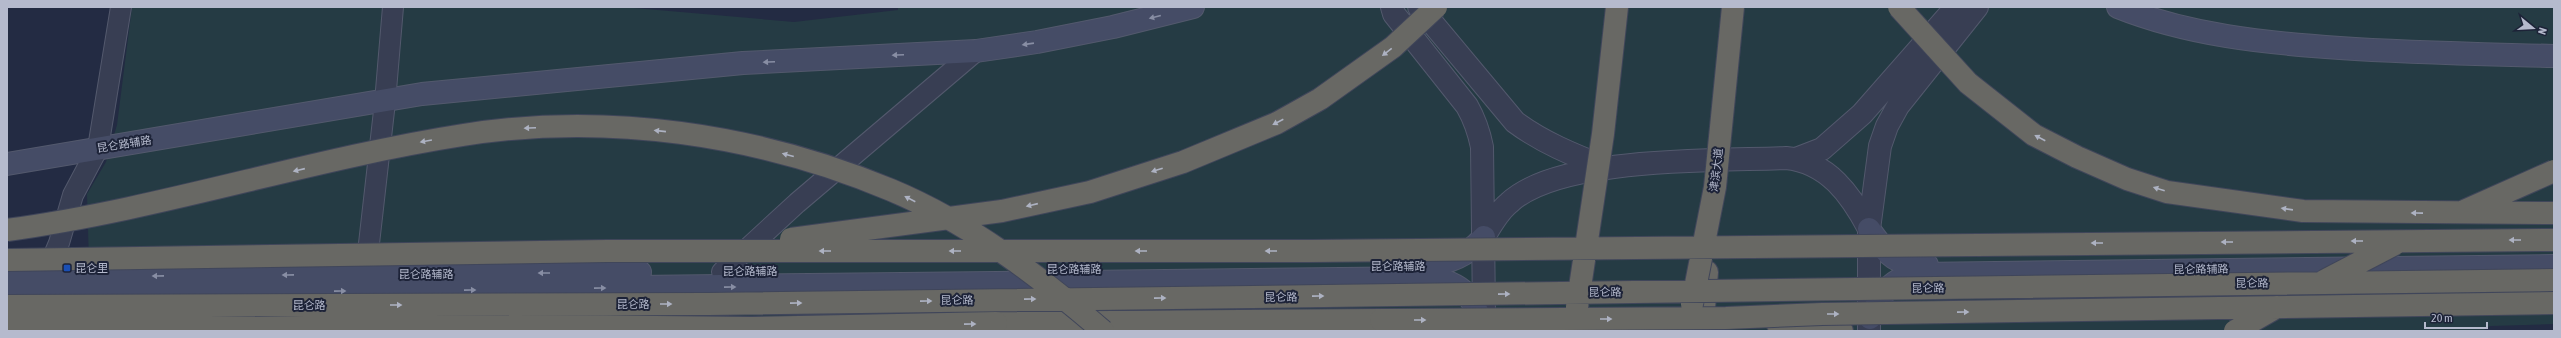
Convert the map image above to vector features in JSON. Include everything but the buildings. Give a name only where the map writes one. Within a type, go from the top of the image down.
[{"type":"highway","points":[[607,251],[777,241],[1002,212],[1090,192],[1183,162],[1277,123],[1320,99],[1358,74],[1393,47],[1436,7]]},
{"type":"highway","points":[[1573,331],[1603,134],[1617,7]]},
{"type":"highway","name":"津滨大道","points":[[1687,331],[1714,187],[1733,7]]},
{"type":"highway","points":[[1899,7],[1968,83],[2034,135],[2076,157],[2127,179],[2167,192],[2303,211],[2554,213]]},
{"type":"highway","points":[[7,230],[111,213],[393,147],[464,134],[548,127],[659,130],[722,140],[770,150],[822,165],[892,190],[982,239],[1056,291],[1103,331]]},
{"type":"highway","points":[[1553,331],[1603,134]]},
{"type":"highway","points":[[2235,331],[2371,255],[2554,171]]},
{"type":"highway","points":[[1702,331],[1714,187]]},
{"type":"highway","points":[[7,260],[607,251],[1310,251],[2554,240]]},
{"type":"highway","name":"昆仑路","points":[[7,306],[708,304],[2554,280]]},
{"type":"highway","points":[[7,325],[249,328],[458,324],[752,328],[1004,323],[1726,318],[1822,314],[2554,303]]},
{"type":"highway","points":[[1726,318],[1842,331]]},
{"type":"highway","points":[[1331,331],[1380,320]]},
{"type":"highway","points":[[249,328],[278,331]]},
{"type":"main road","name":"昆仑路辅路","points":[[7,164],[385,102],[422,94],[743,63],[976,51],[1037,42],[1113,27],[1193,7]]},
{"type":"main road","points":[[2118,7],[2179,26],[2253,41],[2412,53],[2554,56]]},
{"type":"main road","name":"昆仑路辅路","points":[[1869,229],[1888,255],[1908,265],[2416,255],[2554,255]]},
{"type":"main road","name":"昆仑路辅路","points":[[7,278],[42,286],[364,283],[722,272],[1434,265],[1459,259],[1484,237]]},
{"type":"main road","name":"昆仑路辅路","points":[[1870,325],[1882,294],[1901,278],[1918,274],[2554,266]]},
{"type":"main road","points":[[364,283],[1434,278],[1464,291],[1477,310],[1484,330]]},
{"type":"main road","points":[[7,294],[42,286]]},
{"type":"street","points":[[28,331],[42,286],[59,243],[73,195],[98,148],[120,7]]},
{"type":"street","points":[[358,331],[385,102],[393,7]]},
{"type":"street","points":[[1392,7],[1394,14],[1467,106],[1475,120],[1482,147],[1484,237],[1482,270],[1484,330]]},
{"type":"street","points":[[1419,7],[1515,122],[1530,134],[1605,167]]},
{"type":"street","points":[[1484,237],[1497,216],[1510,202],[1529,189],[1551,181],[1605,167],[1796,159],[1822,149],[1862,114],[1956,7]]},
{"type":"street","points":[[1870,325],[1869,229],[1876,164],[1886,126],[1898,106],[1977,7]]},
{"type":"street","points":[[722,272],[797,203],[976,51]]},
{"type":"street","points":[[1796,159],[1820,170],[1841,184],[1855,202],[1869,229]]},
{"type":"shaded area","points":[[132,7],[623,7],[794,22],[898,10],[898,7],[2554,7],[2554,324],[2490,326],[2482,331],[91,331],[87,194],[106,162],[117,125]]},
{"type":"place","name":"昆仑里","points":[[67,268]]}]
